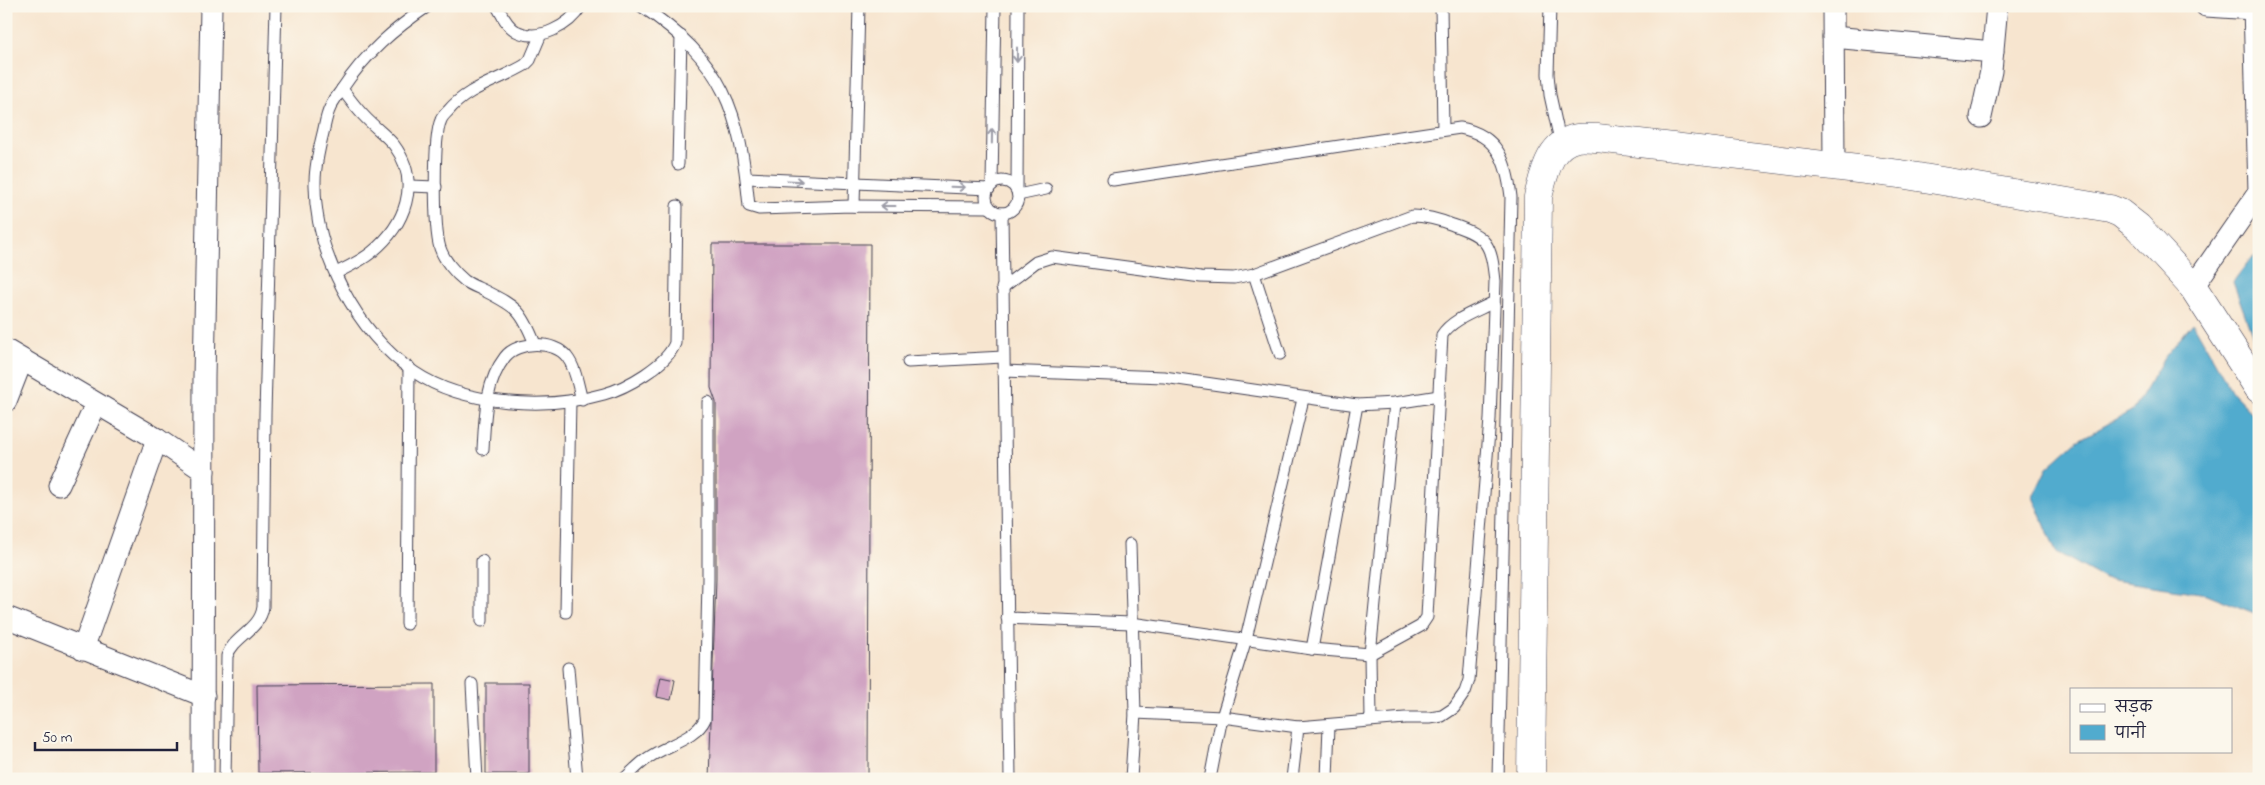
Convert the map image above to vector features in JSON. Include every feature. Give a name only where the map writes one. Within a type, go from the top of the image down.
[{"type":"street","points":[[204,779],[204,470],[211,6]]},
{"type":"street","points":[[1833,6],[1834,166]]},
{"type":"street","points":[[1981,117],[1993,52],[1997,6]]},
{"type":"street","points":[[2197,292],[2259,192],[2253,8],[2206,6]]},
{"type":"street","points":[[1833,38],[1993,52]]},
{"type":"street","points":[[1531,779],[1538,198],[1546,164],[1561,145],[1576,138],[1597,138],[1900,174],[2110,209],[2120,213],[2138,227],[2197,292],[2250,379],[2259,389]]},
{"type":"street","points":[[6,401],[14,355],[157,439],[204,470]]},
{"type":"street","points":[[58,485],[96,404]]},
{"type":"street","points":[[83,649],[157,439]]},
{"type":"street","points":[[6,617],[204,696]]},
{"type":"lane","points":[[225,779],[226,656],[230,649],[260,620],[263,607],[276,6]]},
{"type":"lane","points":[[428,6],[402,23],[375,47],[352,73],[330,108],[319,147],[315,182],[327,254],[343,290],[360,319],[387,349],[409,367],[449,390],[516,403],[582,400],[618,390],[666,358],[673,350],[675,343],[677,206]]},
{"type":"lane","points":[[496,6],[508,24],[517,31],[526,34],[541,34],[556,29],[576,15],[581,6]]},
{"type":"lane","points":[[642,6],[681,36],[716,74],[740,135],[749,206],[754,208],[854,206],[989,207],[1002,214],[1008,213],[1016,206],[1018,6]]},
{"type":"lane","points":[[854,206],[859,6]]},
{"type":"lane","points":[[989,207],[986,198],[990,187],[996,6]]},
{"type":"lane","points":[[1442,6],[1443,130]]},
{"type":"lane","points":[[1550,6],[1548,74],[1550,95],[1561,145]]},
{"type":"lane","points":[[535,344],[525,318],[519,311],[502,299],[466,282],[446,261],[440,250],[436,231],[436,187],[438,132],[441,121],[461,97],[525,65],[530,60],[541,34]]},
{"type":"lane","points":[[678,164],[681,36]]},
{"type":"lane","points":[[336,273],[372,252],[388,236],[405,210],[410,186],[408,173],[395,146],[364,116],[342,89]]},
{"type":"lane","points":[[1113,180],[1460,128],[1478,131],[1491,142],[1501,155],[1509,176],[1511,197],[1498,779]]},
{"type":"lane","points":[[746,178],[855,184],[990,187],[1006,182],[1014,187],[1017,193]]},
{"type":"lane","points":[[410,186],[436,187]]},
{"type":"lane","points":[[1017,193],[1046,189]]},
{"type":"lane","points":[[1002,214],[1010,779]]},
{"type":"lane","points":[[1002,288],[1036,262],[1052,257],[1201,277],[1234,278],[1254,274],[1412,216],[1428,216],[1475,232],[1483,240],[1492,259],[1495,281],[1490,419],[1469,680],[1460,702],[1442,716],[1430,718],[1371,720],[1298,727],[1222,717],[1135,713]]},
{"type":"lane","points":[[1254,274],[1280,354]]},
{"type":"lane","points":[[1007,618],[1131,622],[1312,648],[1370,654],[1420,626],[1427,618],[1442,336],[1446,329],[1454,323],[1494,302]]},
{"type":"lane","points":[[483,449],[486,398],[504,357],[512,350],[535,344],[557,349],[567,356],[582,400]]},
{"type":"lane","points":[[908,362],[1003,356]]},
{"type":"lane","points":[[407,624],[409,367]]},
{"type":"lane","points":[[1004,371],[1164,377],[1302,399],[1357,405],[1395,403],[1439,396]]},
{"type":"lane","points":[[1210,779],[1222,717],[1246,639],[1302,399]]},
{"type":"lane","points":[[566,612],[570,401]]},
{"type":"lane","points":[[624,779],[648,758],[671,744],[694,734],[705,719],[708,579],[708,402]]},
{"type":"lane","points":[[1371,720],[1370,654],[1395,403]]},
{"type":"lane","points":[[1312,648],[1357,405]]},
{"type":"lane","points":[[1130,544],[1135,713],[1131,779]]},
{"type":"lane","points":[[482,561],[482,621]]},
{"type":"lane","points":[[568,668],[577,779]]},
{"type":"lane","points":[[472,684],[477,779]]},
{"type":"lane","points":[[1327,779],[1329,725]]},
{"type":"lane","points":[[1292,779],[1298,727]]},
{"type":"water","points":[[2259,254],[2259,353],[2233,282],[2248,262]]},
{"type":"water","points":[[2193,323],[2232,392],[2259,420],[2259,615],[2207,594],[2105,579],[2056,552],[2033,497],[2047,468],[2077,441],[2133,410],[2164,358]]},
{"type":"building","points":[[712,244],[870,244],[868,779],[709,779],[716,579],[716,402],[711,388]]},
{"type":"building","points":[[661,677],[675,680],[671,700],[657,697]]},
{"type":"building","points":[[486,683],[529,683],[529,774],[486,774]]},
{"type":"building","points":[[434,684],[434,772],[258,773],[257,685]]}]
